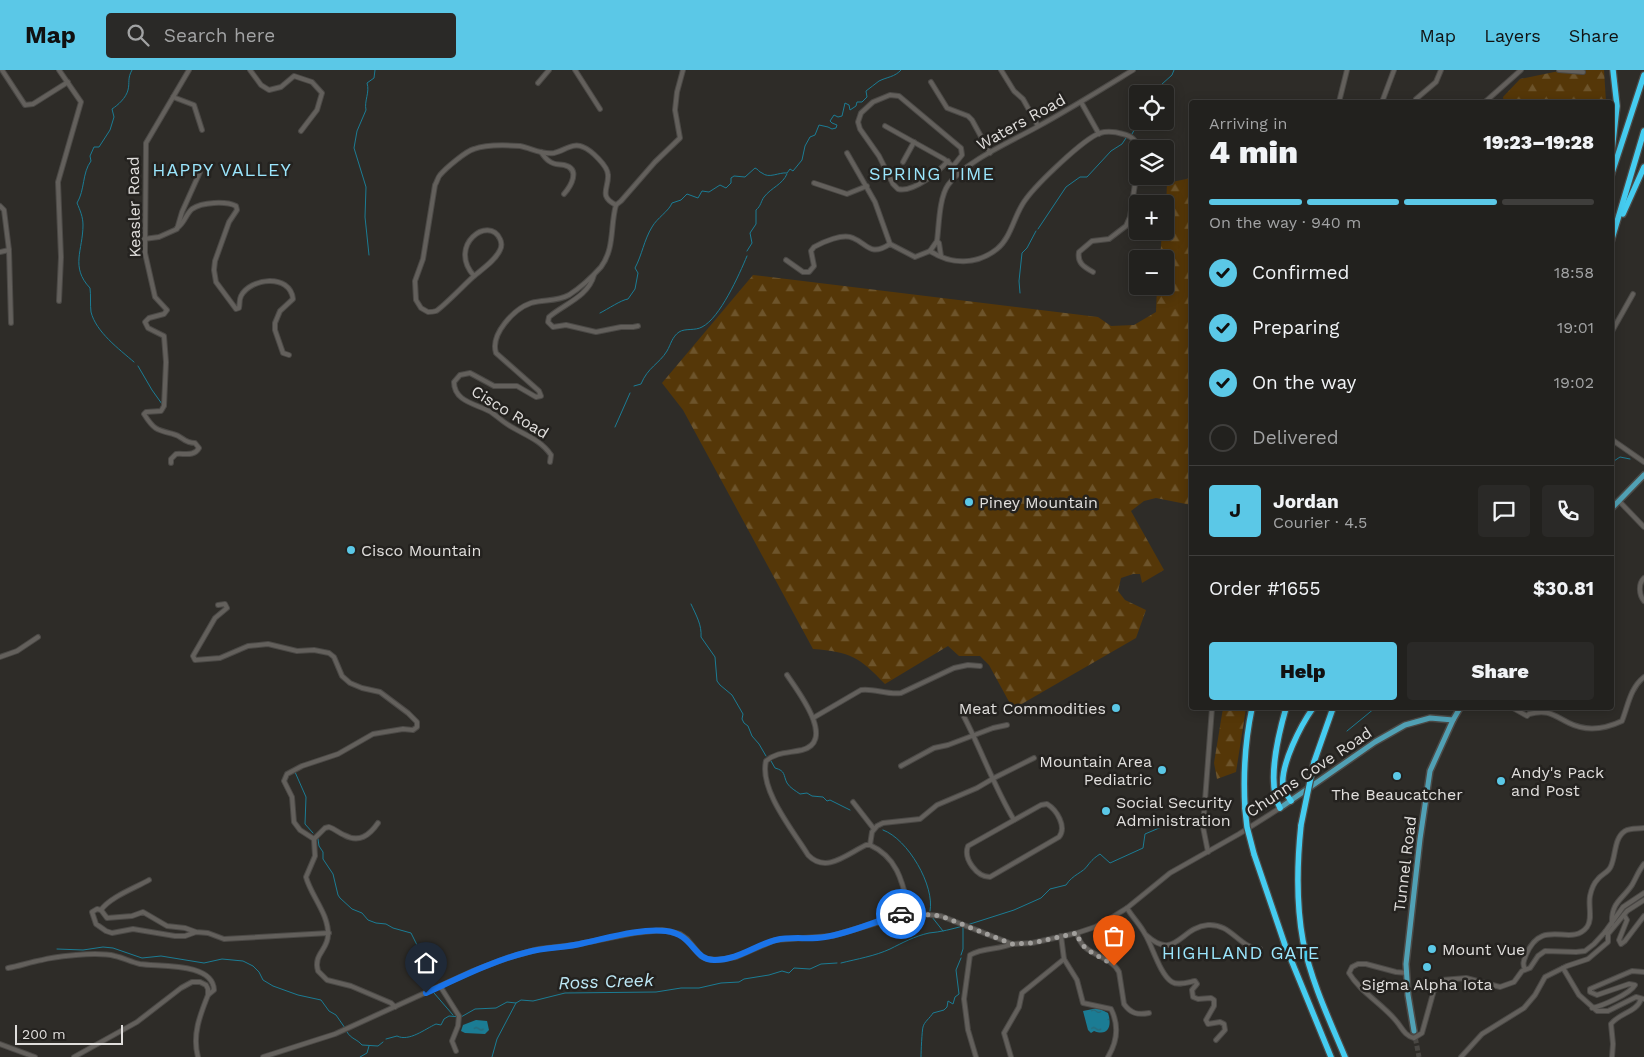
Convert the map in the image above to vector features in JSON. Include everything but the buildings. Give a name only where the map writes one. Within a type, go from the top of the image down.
[{"type":"highway","points":[[1613,70],[1617,106],[1614,143]]},
{"type":"highway","points":[[1614,167],[1644,75]]},
{"type":"highway","points":[[1614,233],[1644,131]]},
{"type":"highway","points":[[1618,222],[1622,218],[1644,167]]},
{"type":"highway","points":[[1252,710],[1247,730],[1244,771],[1247,826],[1254,854],[1285,945],[1331,1057]]},
{"type":"highway","points":[[1280,808],[1276,798],[1275,756],[1285,710]]},
{"type":"highway","points":[[1291,801],[1284,788],[1284,773],[1298,735],[1312,710]]},
{"type":"highway","points":[[1332,710],[1314,762],[1301,825],[1298,896],[1303,941],[1313,976],[1345,1057]]},
{"type":"main road","points":[[1614,506],[1644,475]]},
{"type":"main road","name":"Tunnel Road","points":[[1414,1031],[1410,1011],[1407,974],[1420,839],[1430,771],[1459,710]]},
{"type":"main road","name":"Chunns Cove Road","points":[[1280,808],[1375,742],[1404,725],[1430,718],[1453,720]]},
{"type":"street","points":[[2,70],[25,105],[33,104],[68,82]]},
{"type":"street","points":[[59,301],[61,257],[58,182],[81,102],[60,70]]},
{"type":"street","name":"Keasler Road","points":[[171,463],[171,459],[176,454],[192,453],[199,448],[197,444],[188,443],[173,434],[159,431],[144,414],[146,412],[161,411],[164,406],[166,362],[164,336],[148,328],[145,322],[149,318],[164,314],[167,309],[157,301],[148,273],[144,239],[146,143],[189,70]]},
{"type":"street","points":[[250,70],[261,85],[268,90],[281,87],[294,76],[312,82],[322,94],[317,110],[301,131]]},
{"type":"street","points":[[538,83],[549,70]]},
{"type":"street","points":[[575,70],[600,109]]},
{"type":"street","points":[[474,276],[465,262],[464,253],[466,248],[482,230],[494,231],[501,242],[501,248],[497,255],[436,311],[428,312],[421,308],[416,300],[415,281],[423,259],[435,185],[440,175],[474,148],[520,146],[541,152],[554,153],[578,145],[585,147],[603,163],[608,174],[606,193],[608,199],[616,204],[621,201],[654,162],[680,138],[675,110],[677,92],[683,70]]},
{"type":"street","points":[[1001,70],[1014,91],[1023,99],[1038,126]]},
{"type":"street","name":"Waters Road","points":[[930,251],[937,241],[944,192],[948,184],[960,172],[1133,70]]},
{"type":"street","points":[[1340,100],[1347,70]]},
{"type":"street","points":[[1383,100],[1394,70]]},
{"type":"street","points":[[1416,99],[1436,82],[1441,70]]},
{"type":"street","points":[[1487,100],[1521,70]]},
{"type":"street","points":[[1559,70],[1583,72]]},
{"type":"street","points":[[931,82],[947,108],[968,116],[972,120],[990,153]]},
{"type":"street","points":[[948,161],[936,174],[912,187],[904,190],[898,189],[893,184],[879,156],[860,129],[858,122],[860,113],[880,98],[890,95],[899,96],[961,148],[962,155],[954,165]]},
{"type":"street","points":[[173,96],[194,105],[202,130]]},
{"type":"street","points":[[1081,102],[1099,134]]},
{"type":"street","points":[[885,126],[948,161],[960,172]]},
{"type":"street","points":[[847,153],[875,202],[890,244],[915,257],[930,251],[950,261],[967,261],[984,256],[997,249],[1004,242],[1019,208],[1033,190],[1081,146],[1099,134],[1112,132],[1130,136],[1134,140]]},
{"type":"street","points":[[903,162],[914,142]]},
{"type":"street","points":[[541,152],[548,161],[571,168],[573,181],[564,194]]},
{"type":"street","points":[[177,228],[200,172]]},
{"type":"street","points":[[814,183],[847,194],[867,186]]},
{"type":"street","points":[[1093,272],[1081,265],[1079,252],[1092,241],[1109,238],[1126,226],[1130,217],[1135,185]]},
{"type":"street","points":[[144,239],[165,235],[177,228],[192,210],[199,206],[223,204],[236,206],[237,210],[228,222],[215,261],[215,279],[236,309],[239,308],[242,294],[255,286],[275,281],[281,282],[287,287],[292,295],[292,300],[280,312],[275,327],[283,353],[289,355]]},
{"type":"street","name":"Cisco Road","points":[[550,462],[551,455],[546,448],[490,412],[473,405],[460,396],[454,386],[454,382],[460,375],[470,373],[494,386],[517,386],[539,398],[541,394],[539,391],[496,353],[495,341],[509,319],[519,310],[532,303],[556,301],[569,295],[594,275],[610,251],[612,216],[616,204]]},
{"type":"street","points":[[0,206],[4,210],[9,250],[11,323]]},
{"type":"street","points":[[786,260],[806,273],[814,266],[811,252],[817,245],[847,237],[854,238],[869,248],[879,249],[890,244]]},
{"type":"street","name":"Waters Road","points":[[937,241],[941,256]]},
{"type":"street","points":[[0,252],[9,250]]},
{"type":"street","points":[[594,275],[592,281],[577,299],[549,317],[549,324],[553,327],[570,326],[596,332],[638,326]]},
{"type":"street","points":[[1614,328],[1634,294]]},
{"type":"street","points":[[1614,441],[1644,462]]},
{"type":"street","points":[[1619,501],[1644,527]]},
{"type":"street","points":[[1644,578],[1641,581],[1640,588],[1641,597],[1644,601]]},
{"type":"street","points":[[218,605],[225,604],[227,608],[215,618],[193,656],[195,660],[220,658],[248,646],[268,644],[297,651],[314,650],[329,653],[334,657],[342,676],[350,683],[380,692],[417,722],[417,727],[413,730],[373,734],[338,754],[295,769],[287,774],[284,780],[292,797],[294,822],[300,830],[314,839]]},
{"type":"street","points":[[0,657],[20,649],[38,637]]},
{"type":"street","points":[[813,718],[861,690],[866,689],[893,694],[954,668],[968,665],[980,666]]},
{"type":"street","points":[[787,675],[813,718],[816,735],[812,744],[803,749],[775,755],[766,762],[765,770],[771,794],[808,855],[815,862],[828,864],[866,845],[870,845],[889,857],[901,877],[910,913]]},
{"type":"street","points":[[1516,710],[1527,716],[1529,714],[1546,712],[1580,727],[1608,728],[1622,722],[1632,690],[1638,681],[1644,677]]},
{"type":"street","points":[[1208,852],[1202,827],[1212,710]]},
{"type":"street","points":[[961,711],[1014,820]]},
{"type":"street","points":[[901,766],[924,752],[1007,725]]},
{"type":"street","points":[[870,845],[874,829],[883,823],[920,818],[937,805],[977,788],[1034,758]]},
{"type":"street","points":[[853,802],[874,829]]},
{"type":"street","points":[[1047,804],[1052,807],[1060,820],[1063,827],[1062,833],[1054,840],[990,876],[985,877],[978,873],[968,857],[966,850],[968,846],[1014,820],[1041,805],[1047,804]]},
{"type":"street","name":"Chunns Cove Road","points":[[263,1057],[319,1040],[489,965],[529,951],[582,944],[634,933],[657,930],[680,934],[687,939],[701,956],[707,959],[718,960],[736,957],[776,940],[832,936],[910,913],[941,916],[1012,944],[1032,943],[1077,933],[1095,927],[1127,908],[1170,873],[1280,808]]},
{"type":"street","points":[[378,823],[369,834],[361,838],[351,838],[329,827],[325,828],[314,839],[315,856],[306,877],[327,924],[329,934],[327,942],[317,960],[317,968],[320,975],[327,980],[351,986],[391,1003],[395,1007]]},
{"type":"street","points":[[1525,969],[1523,964],[1526,954],[1531,944],[1537,939],[1546,934],[1568,935],[1582,932],[1586,929],[1590,919],[1589,905],[1596,880],[1611,868],[1618,839],[1625,831],[1644,828]]},
{"type":"street","points":[[1612,924],[1615,903],[1630,887],[1644,864]]},
{"type":"street","points":[[101,910],[121,895],[149,880]]},
{"type":"street","points":[[1461,1057],[1482,1034],[1524,1008],[1546,977],[1595,954],[1608,942],[1607,933],[1623,907],[1644,893]]},
{"type":"street","points":[[1407,974],[1362,963],[1352,967],[1350,974],[1354,981],[1388,1011],[1405,1033],[1414,1038],[1422,1033],[1434,990],[1442,980],[1466,978],[1500,988],[1514,982],[1545,951],[1586,951],[1607,933],[1630,908],[1644,900]]},
{"type":"street","points":[[1127,908],[1146,934],[1158,963],[1173,983],[1195,981],[1197,984],[1192,990],[1193,996],[1198,999],[1211,998],[1215,1002],[1213,1009],[1206,1018],[1206,1022],[1209,1024],[1222,1022],[1225,1026],[1225,1030],[1216,1040]]},
{"type":"street","points":[[196,932],[180,936],[133,929],[112,933],[100,927],[92,914],[94,909],[101,910],[107,918],[132,916],[143,912],[167,926],[208,933],[224,939],[329,934]]},
{"type":"street","points":[[1624,914],[1627,920],[1619,940],[1621,944],[1644,916]]},
{"type":"street","points":[[1146,934],[1158,944],[1167,946],[1203,926],[1216,925],[1230,931],[1247,946],[1260,949]]},
{"type":"street","points":[[1077,933],[1078,940],[1084,948],[1106,959],[1117,968],[1123,999],[1127,1008],[1137,1014],[1149,1013]]},
{"type":"street","points":[[1061,936],[1064,959],[1077,980],[1083,1003],[1111,1009],[1116,1019],[1116,1038],[1108,1057]]},
{"type":"street","points":[[976,1057],[964,999],[970,955],[982,949],[1004,947],[1012,944]]},
{"type":"street","points":[[8,968],[24,966],[41,960],[77,955],[114,956],[131,962],[183,966],[196,971],[208,977],[214,985],[214,990],[208,995]]},
{"type":"street","points":[[1011,1057],[1004,1033],[1019,1007],[1022,993],[1064,959]]},
{"type":"street","points":[[1563,968],[1579,995],[1597,1011],[1604,1012],[1636,997],[1643,999],[1638,1005],[1615,1018],[1611,1024],[1614,1044],[1612,1057]]},
{"type":"street","points":[[1592,1008],[1602,1006],[1630,990],[1635,985],[1629,984],[1596,995],[1590,992],[1590,989],[1632,971],[1644,972]]},
{"type":"street","points":[[74,1057],[137,1022],[192,982],[200,982],[206,985],[208,995],[196,1030],[198,1057]]},
{"type":"street","points":[[440,986],[459,1018],[452,1041],[456,1051]]},
{"type":"street","points":[[0,1044],[35,1057]]},
{"type":"green space","points":[[1564,70],[1604,70],[1606,100],[1504,100],[1503,97],[1520,79]]},
{"type":"green space","points":[[1189,178],[1189,505],[1156,498],[1144,501],[1131,511],[1164,570],[1142,583],[1140,574],[1121,578],[1118,591],[1125,600],[1146,610],[1136,638],[1013,709],[989,665],[980,656],[959,656],[948,646],[885,684],[861,662],[846,654],[813,649],[683,410],[662,383],[753,275],[1098,317],[1111,326],[1134,325],[1156,312],[1157,295],[1174,295],[1174,250],[1161,250],[1161,240],[1174,240],[1174,195],[1166,195],[1167,185],[1174,185],[1174,182]]},
{"type":"green space","points":[[1223,710],[1246,710],[1236,772],[1217,779],[1214,763]]},
{"type":"water","points":[[1098,1008],[1108,1013],[1109,1026],[1106,1031],[1094,1031],[1091,1033],[1088,1030],[1083,1011]]},
{"type":"water","points":[[476,1020],[487,1021],[489,1030],[485,1034],[461,1031],[463,1025]]},
{"type":"waterway","points":[[132,70],[127,93],[122,101],[112,109],[114,117],[110,130],[99,147],[94,147],[90,156],[91,161],[86,171],[80,198],[77,203],[83,225],[79,258],[80,273],[90,288],[91,312],[103,333],[134,362]]},
{"type":"waterway","points":[[369,255],[365,217],[366,187],[354,148],[357,131],[366,110],[367,83],[374,78],[375,70]]},
{"type":"waterway","points":[[600,313],[628,299],[635,289],[638,273],[635,268],[649,232],[672,203],[681,200],[687,194],[698,198],[702,191],[709,192],[720,185],[726,188],[731,183],[731,178],[734,176],[745,177],[755,168],[765,175],[787,173],[790,169],[793,171],[802,160],[805,146],[810,137],[815,135],[819,125],[832,129],[836,128],[837,125],[830,121],[834,115],[842,116],[845,103],[849,105],[850,110],[856,106],[857,102],[862,102],[867,97],[866,91],[879,81],[894,76],[901,70]]},
{"type":"waterway","points":[[1161,85],[1172,75],[1174,70]]},
{"type":"waterway","points":[[1132,134],[1134,130]]},
{"type":"waterway","points":[[1038,229],[1066,187],[1080,177],[1087,177],[1126,138]]},
{"type":"waterway","points":[[747,251],[752,243],[750,233],[756,224],[756,210],[764,197],[787,174]]},
{"type":"waterway","points":[[1020,293],[1019,281],[1022,253],[1027,248],[1036,231]]},
{"type":"waterway","points":[[634,386],[641,384],[647,373],[667,351],[677,334],[681,331],[702,327],[716,315],[747,256]]},
{"type":"waterway","points":[[138,366],[162,404]]},
{"type":"waterway","points":[[615,427],[630,393]]},
{"type":"waterway","name":"Ross Creek","points":[[1614,461],[1620,457],[1630,459]]},
{"type":"waterway","points":[[691,604],[700,624],[701,637],[715,657],[717,681],[732,695],[743,714],[742,719],[744,723],[748,726],[752,736],[766,756]]},
{"type":"waterway","name":"Ross Creek","points":[[1347,731],[1373,710]]},
{"type":"waterway","points":[[771,761],[775,768],[783,772],[788,785],[800,794],[807,793],[812,796],[823,797],[827,801],[830,800],[850,810]]},
{"type":"waterway","points":[[295,772],[306,797],[305,824],[313,833]]},
{"type":"waterway","name":"Ross Creek","points":[[967,925],[1014,910],[1041,898],[1050,889],[1066,885],[1100,854],[1110,863],[1143,848],[1145,834],[1185,817]]},
{"type":"waterway","points":[[883,830],[902,843],[918,864],[928,889],[930,911]]},
{"type":"waterway","points":[[318,839],[319,846],[323,852],[323,859],[333,874],[340,898],[352,909],[362,913],[368,920],[411,933],[422,955],[421,959],[424,964],[424,970],[433,978],[431,987]]},
{"type":"waterway","points":[[932,917],[943,931]]},
{"type":"waterway","name":"Ross Creek","points":[[841,963],[878,954],[924,934],[963,926]]},
{"type":"waterway","points":[[961,955],[963,949],[963,927]]},
{"type":"waterway","points":[[57,949],[83,950],[103,947],[113,948],[142,958],[161,956],[204,963],[222,959],[243,961],[253,966],[263,980],[273,986],[298,995],[321,1000],[329,1011],[336,1015],[345,1028]]},
{"type":"waterway","points":[[921,1057],[922,1032],[925,1023],[933,1013],[944,1010],[947,1007],[948,1001],[953,1004],[955,997],[959,994],[956,970],[961,958]]},
{"type":"waterway","name":"Ross Creek","points":[[386,1039],[397,1036],[412,1036],[436,1024],[441,1025],[444,1019],[449,1016],[461,1017],[475,1009],[496,1008],[507,1002],[533,1001],[565,993],[656,992],[681,988],[699,988],[721,983],[739,982],[744,979],[782,971],[789,973],[794,968],[810,969],[821,964],[837,963]]},
{"type":"waterway","points":[[434,993],[453,1015]]},
{"type":"waterway","points":[[492,1057],[497,1039],[516,1003]]},
{"type":"waterway","points":[[347,1032],[362,1045],[378,1046],[383,1042]]},
{"type":"waterway","name":"Ross Creek","points":[[360,1057],[367,1053],[369,1046]]},
{"type":"tunnel","points":[[1414,1031],[1419,1057]]},
{"type":"way so far","points":[[901,914],[941,916],[1012,944],[1032,943],[1077,933],[1078,940],[1084,948],[1106,959],[1114,966]]},
{"type":"place","name":"Piney Mountain","points":[[969,502]]},
{"type":"place","name":"Cisco Mountain","points":[[351,550]]},
{"type":"place","name":"Meat Commodities","points":[[1116,708]]},
{"type":"place","name":"Mountain Area Pediatric","points":[[1162,770]]},
{"type":"place","name":"The Beaucatcher","points":[[1397,776]]},
{"type":"place","name":"Andy's Pack and Post","points":[[1501,781]]},
{"type":"place","name":"Social Security Administration","points":[[1106,811]]},
{"type":"place","name":"Mount Vue","points":[[1432,949]]},
{"type":"place","name":"Sigma Alpha Iota","points":[[1427,967]]},
{"type":"district","name":"HAPPY VALLEY","points":[[222,169]]},
{"type":"district","name":"SPRING TIME","points":[[932,173]]},
{"type":"district","name":"HIGHLAND GATE","points":[[1241,952]]},
{"type":"route","points":[[426,993],[473,971],[529,951],[582,944],[634,933],[657,930],[680,934],[687,939],[701,956],[712,960],[723,960],[736,957],[765,943],[776,940],[832,936],[901,914]]}]
